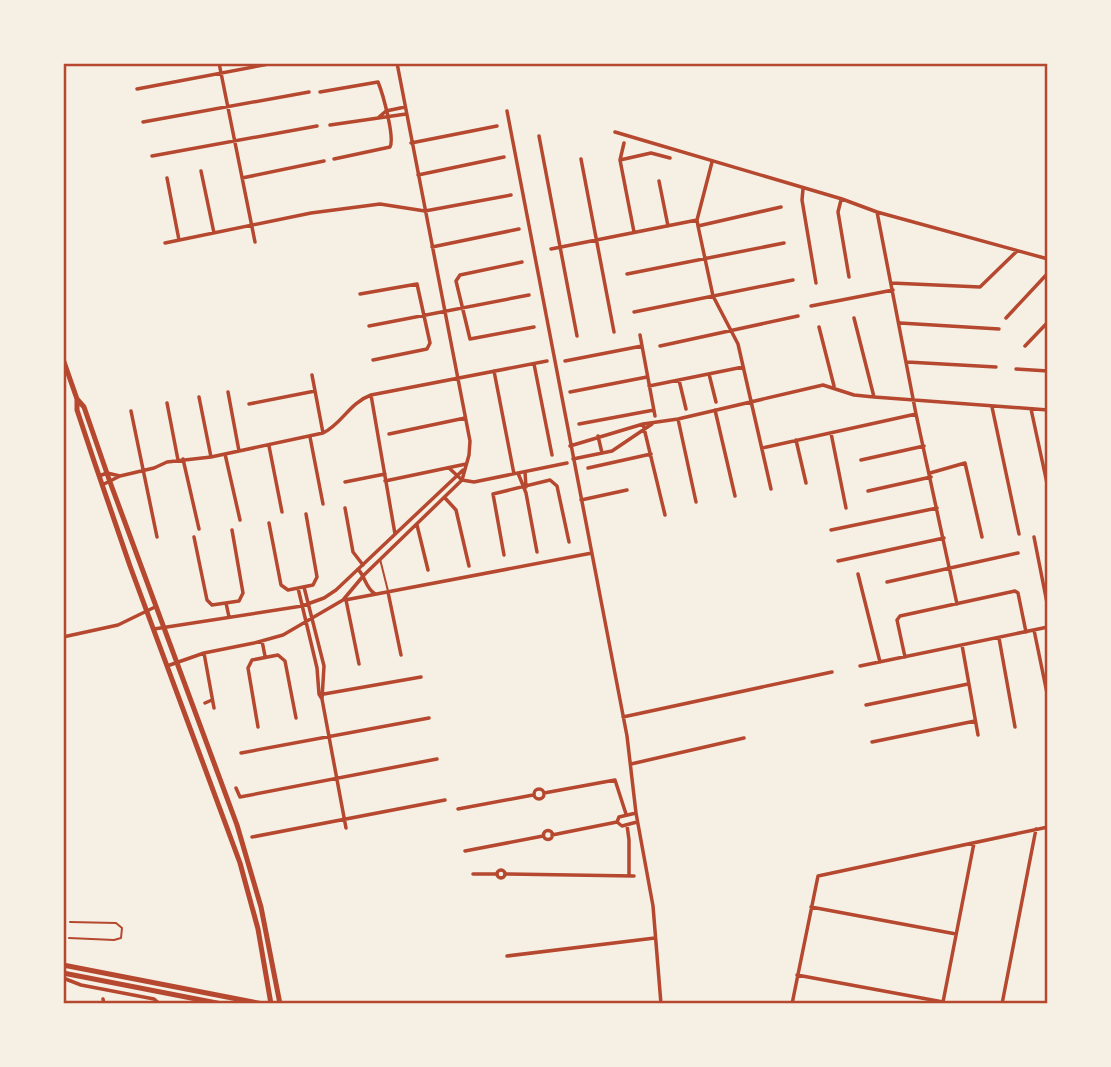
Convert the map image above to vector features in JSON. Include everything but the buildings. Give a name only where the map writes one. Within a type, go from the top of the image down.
[{"type":"main road","points":[[63,359],[102,485],[235,846],[258,929],[271,1004]]},
{"type":"main road","points":[[77,399],[85,407],[155,607],[237,825],[258,897],[280,1004]]},
{"type":"main road","points":[[204,763],[211,760]]},
{"type":"main road","points":[[247,887],[252,876]]},
{"type":"main road","points":[[247,887],[258,897]]},
{"type":"main road","points":[[63,965],[264,1004]]},
{"type":"main road","points":[[63,976],[215,1003]]},
{"type":"street","points":[[219,63],[255,242]]},
{"type":"street","points":[[137,89],[274,63]]},
{"type":"street","points":[[359,664],[345,600],[364,575],[462,480],[470,441],[397,63]]},
{"type":"street","points":[[320,92],[378,82],[386,111],[392,146],[334,159]]},
{"type":"street","points":[[143,122],[309,92]]},
{"type":"street","points":[[379,117],[386,111],[405,107]]},
{"type":"street","points":[[507,111],[623,717],[636,813],[653,906],[661,1004]]},
{"type":"street","points":[[330,125],[406,114]]},
{"type":"street","points":[[152,156],[317,126]]},
{"type":"street","points":[[411,143],[497,126]]},
{"type":"street","points":[[615,132],[842,199],[877,212],[1048,259]]},
{"type":"street","points":[[539,136],[577,336]]},
{"type":"street","points":[[624,143],[620,160],[634,232]]},
{"type":"street","points":[[620,160],[651,153],[670,158]]},
{"type":"street","points":[[418,175],[504,157]]},
{"type":"street","points":[[581,159],[614,332]]},
{"type":"street","points":[[242,178],[324,161]]},
{"type":"street","points":[[712,162],[697,223],[713,296],[738,344],[771,489]]},
{"type":"street","points":[[201,171],[214,233]]},
{"type":"street","points":[[167,178],[180,240]]},
{"type":"street","points":[[659,181],[668,226]]},
{"type":"street","points":[[803,188],[802,200],[816,283]]},
{"type":"street","points":[[164,243],[311,212],[368,204],[425,211],[510,195]]},
{"type":"street","points":[[842,199],[838,212],[849,277]]},
{"type":"street","points":[[551,249],[781,207]]},
{"type":"street","points":[[877,212],[916,414],[957,604]]},
{"type":"street","points":[[432,247],[519,229]]},
{"type":"street","points":[[627,274],[784,243]]},
{"type":"street","points":[[891,283],[980,287],[1017,251]]},
{"type":"street","points":[[523,262],[456,277],[470,339],[534,327]]},
{"type":"street","points":[[1006,318],[1048,273]]},
{"type":"street","points":[[634,312],[793,280]]},
{"type":"street","points":[[360,294],[417,284],[425,315],[430,346],[427,349],[373,360]]},
{"type":"street","points":[[810,306],[892,290]]},
{"type":"street","points":[[369,326],[529,295]]},
{"type":"street","points":[[660,346],[798,316]]},
{"type":"street","points":[[854,318],[874,397]]},
{"type":"street","points":[[1025,345],[1048,322]]},
{"type":"street","points":[[900,323],[999,330]]},
{"type":"street","points":[[819,327],[835,388]]},
{"type":"street","points":[[579,424],[654,413],[639,335]]},
{"type":"street","points":[[565,362],[642,346]]},
{"type":"street","points":[[102,485],[120,476],[181,460],[239,452],[323,433],[336,424],[351,405],[371,396],[547,361]]},
{"type":"street","points":[[907,362],[996,367]]},
{"type":"street","points":[[533,364],[552,455]]},
{"type":"street","points":[[649,386],[743,367]]},
{"type":"street","points":[[1016,369],[1048,371]]},
{"type":"street","points":[[495,371],[516,474],[524,486]]},
{"type":"street","points":[[709,373],[716,402]]},
{"type":"street","points":[[312,375],[323,433]]},
{"type":"street","points":[[570,392],[648,377]]},
{"type":"street","points":[[679,380],[686,409]]},
{"type":"street","points":[[570,446],[598,436],[823,385],[854,395],[1048,410]]},
{"type":"street","points":[[249,404],[315,391]]},
{"type":"street","points":[[228,392],[239,452]]},
{"type":"street","points":[[371,396],[395,534]]},
{"type":"street","points":[[200,397],[211,457]]},
{"type":"street","points":[[167,404],[199,528]]},
{"type":"street","points":[[992,407],[1019,534]]},
{"type":"street","points":[[1031,409],[1048,488]]},
{"type":"street","points":[[715,410],[735,496]]},
{"type":"street","points":[[131,411],[157,537]]},
{"type":"street","points":[[762,448],[916,414]]},
{"type":"street","points":[[389,434],[465,418]]},
{"type":"street","points":[[678,419],[696,502]]},
{"type":"street","points":[[573,459],[622,447],[644,427]]},
{"type":"street","points":[[644,427],[665,515]]},
{"type":"street","points":[[831,433],[846,508]]},
{"type":"street","points":[[598,436],[602,453]]},
{"type":"street","points":[[310,437],[323,504]]},
{"type":"street","points":[[796,440],[806,483]]},
{"type":"street","points":[[268,446],[282,512]]},
{"type":"street","points":[[861,460],[924,446]]},
{"type":"street","points":[[225,454],[240,520]]},
{"type":"street","points":[[588,468],[651,454]]},
{"type":"street","points":[[449,468],[462,480],[474,482],[567,463]]},
{"type":"street","points":[[868,491],[965,463],[982,537]]},
{"type":"street","points":[[385,481],[465,466]]},
{"type":"street","points":[[154,629],[305,606],[336,590],[465,466]]},
{"type":"street","points":[[524,472],[524,486],[537,552]]},
{"type":"street","points":[[99,476],[107,473],[120,476]]},
{"type":"street","points":[[345,482],[385,474]]},
{"type":"street","points":[[503,555],[493,494],[550,480],[555,482],[569,542]]},
{"type":"street","points":[[581,500],[627,490]]},
{"type":"street","points":[[445,498],[456,510],[468,566]]},
{"type":"street","points":[[345,508],[354,552],[363,565]]},
{"type":"street","points":[[831,530],[937,508]]},
{"type":"street","points":[[269,523],[281,585],[288,590],[313,585],[317,577],[306,514]]},
{"type":"street","points":[[416,525],[428,570]]},
{"type":"street","points":[[194,537],[206,600],[212,605],[239,601],[243,593],[232,530]]},
{"type":"street","points":[[1034,537],[1048,608]]},
{"type":"street","points":[[838,561],[944,538]]},
{"type":"street","points":[[167,666],[204,653],[262,641],[296,629],[345,600],[592,553]]},
{"type":"street","points":[[887,582],[1018,553]]},
{"type":"street","points":[[358,569],[364,575],[366,587],[376,595]]},
{"type":"street","points":[[858,574],[880,662]]},
{"type":"street","points":[[304,587],[307,622],[317,668],[318,694],[323,696],[421,677]]},
{"type":"street","points":[[298,588],[305,606],[314,618],[324,666],[323,696],[346,828]]},
{"type":"street","points":[[905,657],[898,618],[1017,591],[1026,632]]},
{"type":"street","points":[[388,592],[401,655]]},
{"type":"street","points":[[226,603],[229,617]]},
{"type":"street","points":[[63,637],[105,629],[155,607]]},
{"type":"street","points":[[860,666],[1048,627]]},
{"type":"street","points":[[1034,630],[1048,698]]},
{"type":"street","points":[[999,638],[1015,727]]},
{"type":"street","points":[[262,641],[265,656]]},
{"type":"street","points":[[962,645],[978,734]]},
{"type":"street","points":[[204,653],[214,708]]},
{"type":"street","points":[[258,727],[248,668],[252,660],[265,656],[278,654],[285,661],[296,718]]},
{"type":"street","points":[[623,717],[832,673]]},
{"type":"street","points":[[866,705],[968,684]]},
{"type":"street","points":[[205,703],[212,700]]},
{"type":"street","points":[[242,753],[429,718]]},
{"type":"street","points":[[872,742],[975,721]]},
{"type":"street","points":[[630,764],[744,738]]},
{"type":"street","points":[[236,788],[240,797],[437,759]]},
{"type":"street","points":[[458,809],[533,795],[539,799],[544,793],[615,780],[626,814]]},
{"type":"street","points":[[252,837],[445,800]]},
{"type":"street","points":[[617,822],[619,817],[636,813]]},
{"type":"street","points":[[465,851],[543,836],[548,840],[552,835],[617,822],[622,826],[638,822]]},
{"type":"street","points":[[473,874],[497,874],[501,878],[506,874],[631,875],[627,825]]},
{"type":"street","points":[[792,1004],[818,876],[1048,827]]},
{"type":"street","points":[[1002,1004],[1036,829]]},
{"type":"street","points":[[943,1002],[974,842]]},
{"type":"street","points":[[811,907],[956,934]]},
{"type":"street","points":[[507,956],[655,938]]},
{"type":"street","points":[[797,975],[954,1004]]},
{"type":"street","points":[[63,976],[81,985],[154,999],[160,1004]]},
{"type":"lane","points":[[380,559],[388,592]]},
{"type":"lane","points":[[69,922],[116,923],[122,928],[122,932],[121,938],[114,940],[69,938]]}]
